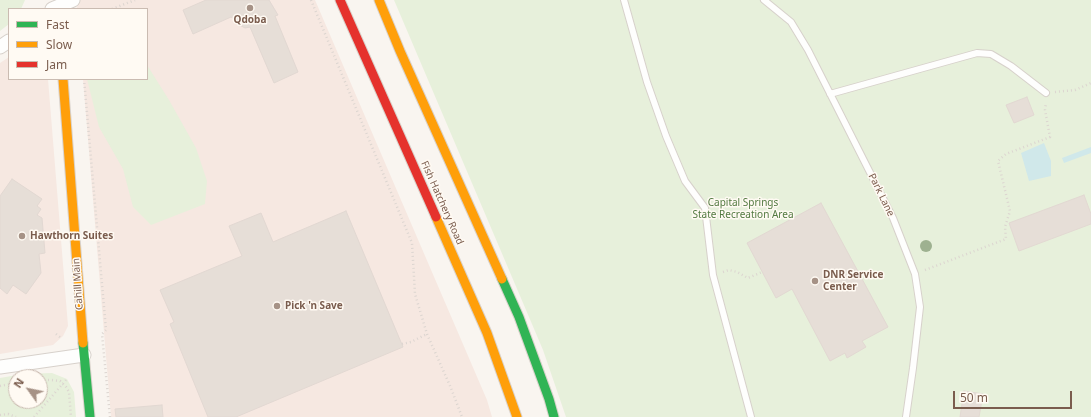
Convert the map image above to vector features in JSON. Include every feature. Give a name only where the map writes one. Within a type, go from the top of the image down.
[{"type":"main road","name":"Fish Hatchery Road","points":[[340,0],[487,333],[517,417]]},
{"type":"main road","points":[[379,0],[403,58],[518,317],[549,399],[554,417]]},
{"type":"main road","name":"Cahill Main","points":[[63,80],[90,417]]},
{"type":"street","points":[[53,6],[73,0]]},
{"type":"street","points":[[0,367],[84,355]]},
{"type":"lane","points":[[624,0],[647,82],[666,136],[685,181],[705,208],[713,274],[750,417]]},
{"type":"lane","name":"Park Lane","points":[[764,0],[790,22],[808,50],[893,218],[915,274],[920,307],[906,417]]},
{"type":"lane","points":[[830,94],[977,53],[991,54],[1011,66],[1046,93]]},
{"type":"path","points":[[115,8],[135,0]]},
{"type":"path","points":[[311,0],[412,243],[415,294],[427,334],[462,417]]},
{"type":"path","points":[[84,80],[106,330],[102,334],[110,417]]},
{"type":"path","points":[[915,274],[1006,239],[1005,227],[1010,211],[998,161],[1006,154],[1050,137],[1045,110],[1046,93],[1075,90],[1091,83]]},
{"type":"path","points":[[713,274],[729,270],[738,272],[748,278],[762,272]]},
{"type":"path","points":[[56,334],[61,338]]},
{"type":"path","points":[[402,344],[411,342],[427,334]]},
{"type":"path","points":[[48,380],[60,381],[69,392],[71,417]]},
{"type":"path","points":[[34,417],[66,380]]},
{"type":"path","points":[[0,415],[8,414],[16,417]]},
{"type":"shaded area","points":[[76,0],[315,0],[487,400],[492,417],[111,417],[83,80],[148,80],[148,8],[77,8]]},
{"type":"shaded area","points":[[8,58],[8,80],[48,80],[68,326],[63,336],[53,345],[0,354],[0,63]]},
{"type":"green space","points":[[0,0],[25,0],[21,8],[8,8],[8,25],[0,31]]},
{"type":"green space","name":"Capital Springs State Recreation Area","points":[[394,0],[1091,0],[1091,417],[566,417],[543,350]]},
{"type":"green space","points":[[148,67],[196,148],[207,181],[205,204],[151,225],[133,207],[123,169],[99,127],[87,80],[148,80]]},
{"type":"green space","points":[[48,373],[52,373],[67,379],[74,392],[76,417],[0,417],[0,378],[8,377],[8,409],[48,409]]},
{"type":"water","points":[[1044,143],[1051,161],[1051,176],[1029,181],[1021,153]]},
{"type":"water","points":[[1091,147],[1091,153],[1064,163],[1062,158]]},
{"type":"building","points":[[206,0],[269,0],[278,15],[275,16],[298,72],[274,83],[250,27],[245,28],[236,23],[236,20],[231,17],[193,34],[183,10]]},
{"type":"building","points":[[1027,97],[1034,115],[1014,123],[1006,105]]},
{"type":"building","name":"Hawthorn Suites","points":[[12,179],[42,199],[37,206],[41,209],[37,215],[42,218],[45,253],[39,254],[41,273],[26,294],[13,285],[7,294],[0,288],[0,196]]},
{"type":"building","points":[[1084,195],[1091,214],[1091,224],[1019,251],[1009,223]]},
{"type":"building","name":"DNR Service Center","points":[[821,203],[888,327],[862,341],[866,347],[847,358],[845,353],[830,361],[792,289],[776,298],[747,243]]},
{"type":"building","name":"Pick 'n Save","points":[[346,211],[403,347],[236,417],[208,417],[170,324],[174,322],[160,290],[242,256],[229,226],[261,213],[273,242]]},
{"type":"building","points":[[964,391],[983,394],[979,417],[960,417]]},
{"type":"building","points":[[162,405],[163,417],[116,417],[115,409]]},
{"type":"traffic: fast","points":[[502,279],[519,317],[549,399],[554,417]]},
{"type":"traffic: fast","points":[[83,343],[90,417]]},
{"type":"traffic: slow","points":[[379,0],[400,51],[502,279]]},
{"type":"traffic: slow","points":[[63,80],[83,343]]},
{"type":"traffic: slow","points":[[436,217],[487,333],[517,417]]},
{"type":"traffic: jam","points":[[340,0],[436,217]]},
{"type":"place","name":"Qdoba","points":[[250,8]]},
{"type":"place","name":"Hawthorn Suites","points":[[22,236]]},
{"type":"place","name":"DNR Service Center","points":[[815,281]]},
{"type":"place","name":"Pick 'n Save","points":[[277,306]]}]
